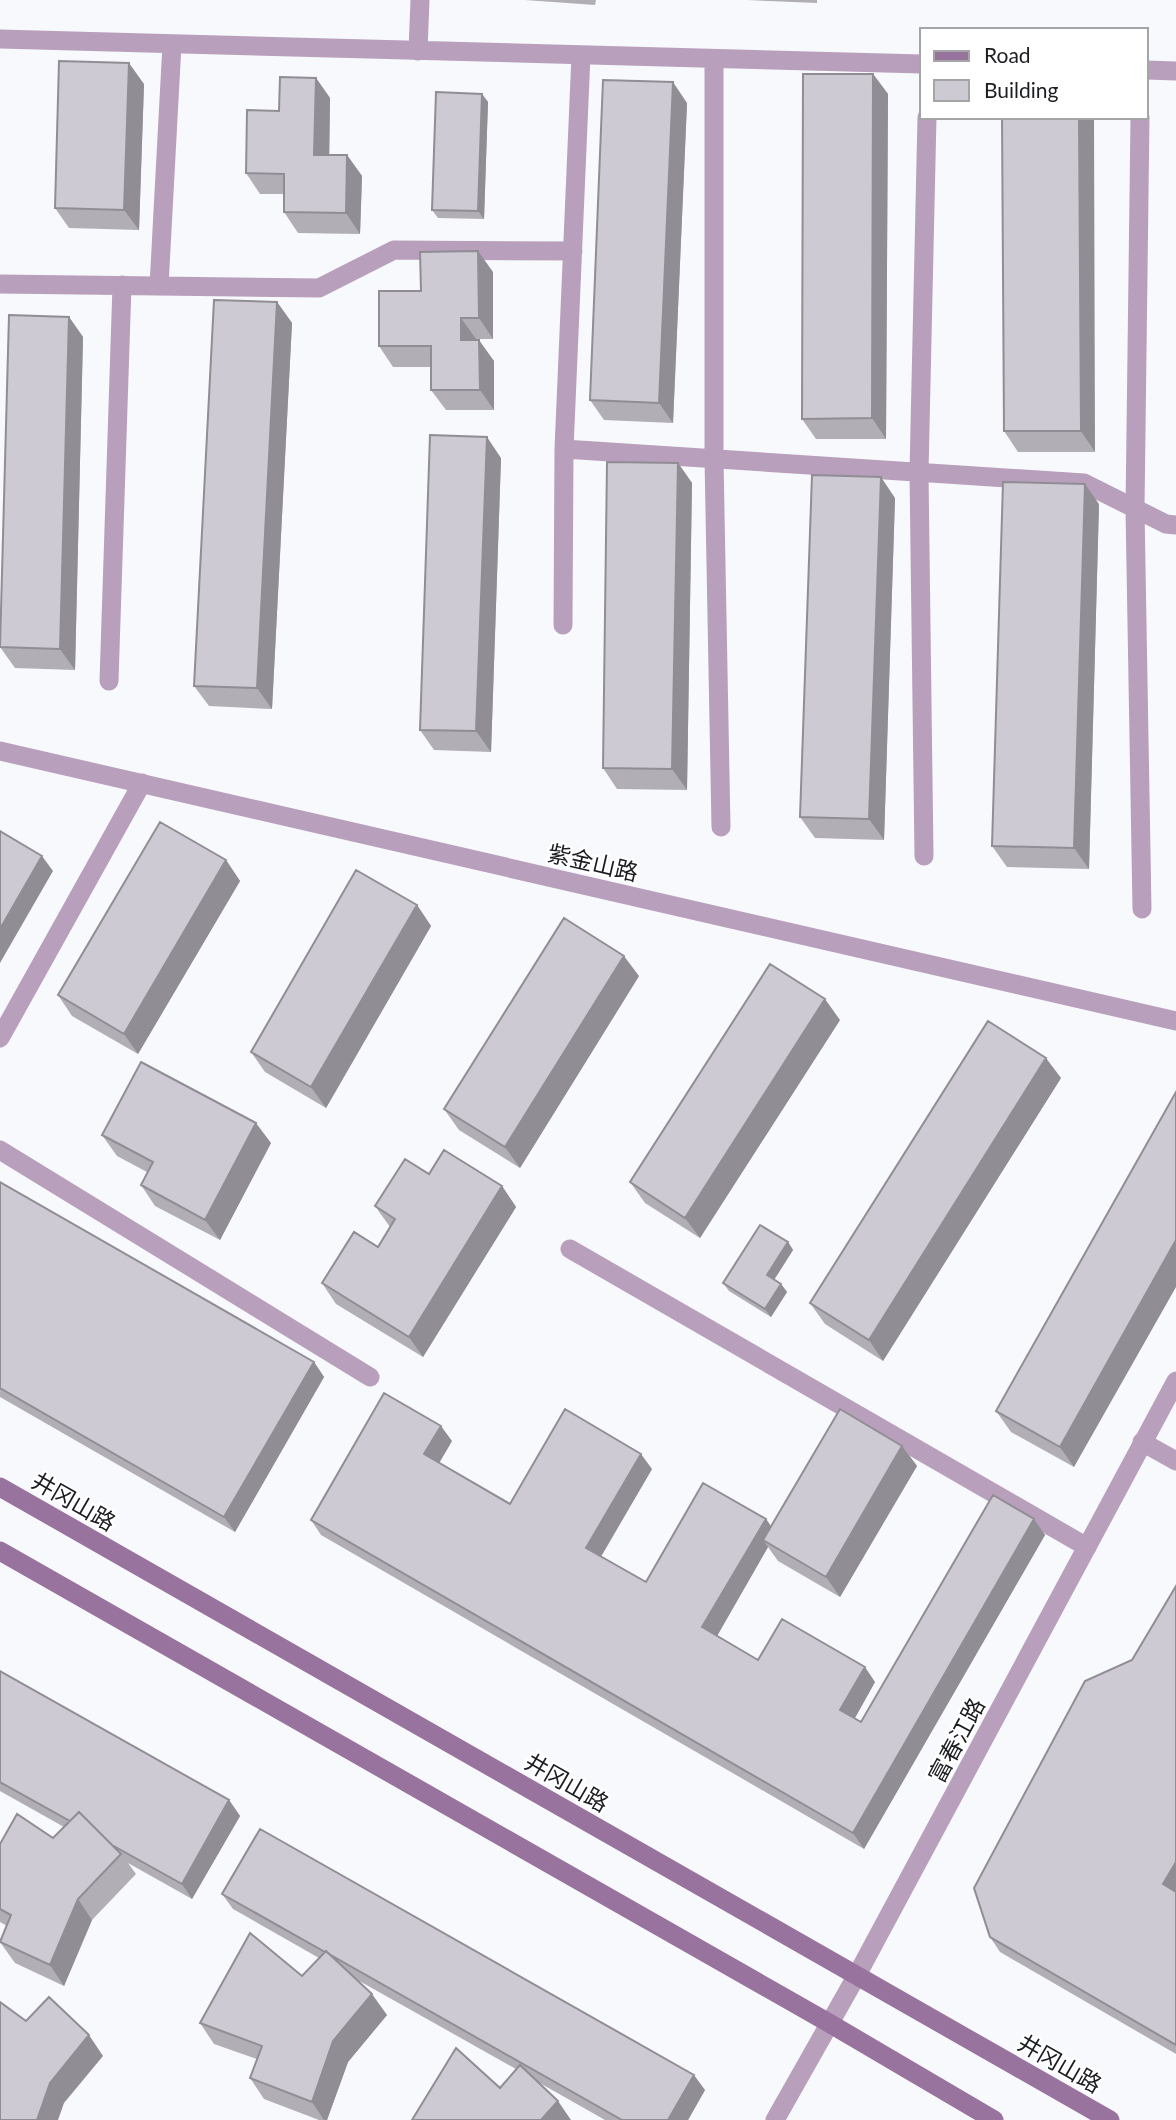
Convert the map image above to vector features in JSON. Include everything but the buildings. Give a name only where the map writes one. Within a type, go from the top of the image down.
[{"type":"main road","name":"井冈山路","points":[[0,1487],[1110,2120]]},
{"type":"main road","points":[[0,1551],[829,2023],[994,2120]]},
{"type":"street","points":[[418,51],[420,0]]},
{"type":"street","points":[[0,39],[920,64]]},
{"type":"street","points":[[159,286],[172,44]]},
{"type":"street","points":[[563,625],[564,449],[581,55]]},
{"type":"street","points":[[714,59],[714,459],[721,827]]},
{"type":"street","points":[[1148,70],[1176,71]]},
{"type":"street","points":[[924,856],[919,472],[927,119]]},
{"type":"street","points":[[1140,119],[1135,509],[1142,909]]},
{"type":"street","points":[[0,284],[319,288],[394,250],[573,251]]},
{"type":"street","points":[[109,681],[122,285]]},
{"type":"street","points":[[564,449],[1084,483],[1166,524],[1176,525]]},
{"type":"street","name":"紫金山路","points":[[0,751],[1176,1021]]},
{"type":"street","points":[[0,1038],[142,783]]},
{"type":"street","points":[[0,1150],[370,1377]]},
{"type":"street","points":[[570,1249],[1087,1547]]},
{"type":"street","name":"富春江路","points":[[775,2120],[858,1975],[1176,1381]]},
{"type":"street","points":[[1142,1442],[1176,1461]]}]
